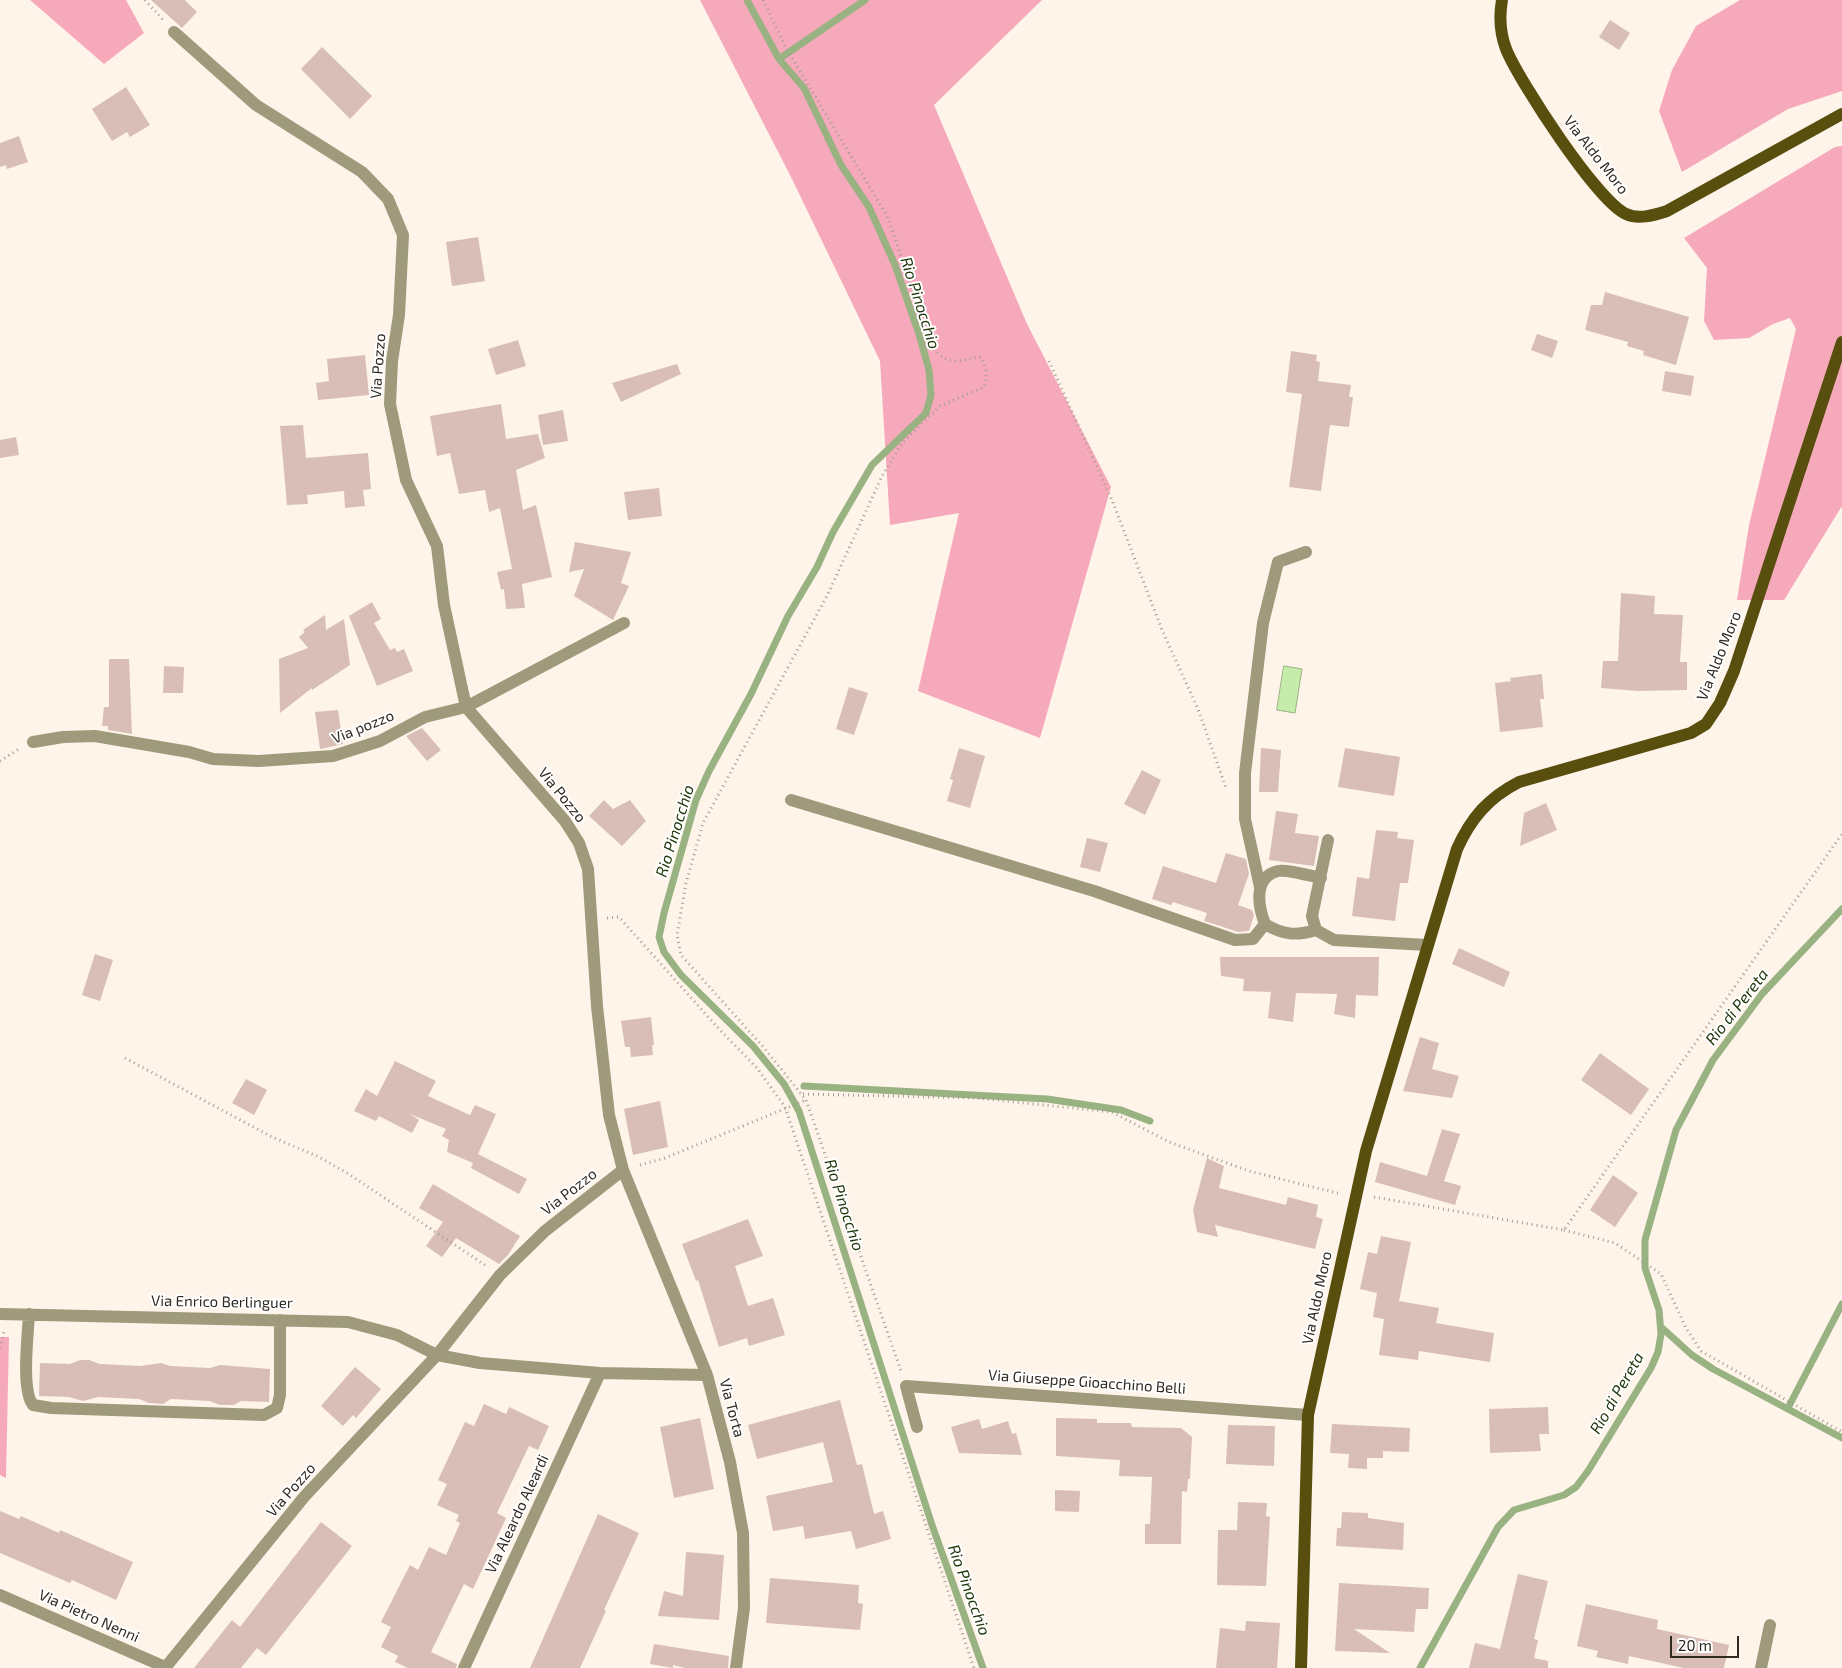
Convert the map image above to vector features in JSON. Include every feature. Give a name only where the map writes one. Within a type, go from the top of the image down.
[{"type":"main road","name":"Via Aldo Moro","points":[[1502,0],[1501,31],[1514,66],[1561,140],[1613,207],[1628,215],[1643,217],[1667,212],[1842,114]]},
{"type":"main road","name":"Via Aldo Moro","points":[[1301,1668],[1308,1415],[1366,1151],[1460,842],[1472,820],[1493,797],[1519,782],[1678,738],[1706,724],[1720,703],[1741,652],[1842,342]]},
{"type":"street","name":"Via Pozzo","points":[[165,1668],[304,1497],[437,1355],[500,1275],[545,1232],[623,1170],[609,1115],[597,1006],[593,919],[588,869],[579,843],[565,821],[466,707],[454,642],[444,605],[437,546],[406,480],[390,404],[392,361],[399,315],[403,235],[388,199],[362,172],[256,105],[174,32]]},
{"type":"street","points":[[1306,552],[1278,562],[1260,643],[1245,773],[1245,819],[1260,887],[1259,909],[1264,924],[1281,933],[1300,935],[1316,930]]},
{"type":"street","name":"Via pozzo","points":[[32,742],[63,737],[95,736],[189,752],[213,759],[260,761],[333,756],[380,741],[425,717],[466,707],[624,624]]},
{"type":"street","points":[[791,800],[1094,891],[1235,940],[1253,939],[1264,924]]},
{"type":"street","points":[[1328,840],[1312,916],[1316,930],[1334,940],[1341,941],[1428,945]]},
{"type":"street","points":[[1260,887],[1266,877],[1280,871],[1321,878]]},
{"type":"street","name":"Via Torta","points":[[623,1170],[707,1375],[730,1462],[742,1533],[744,1608],[736,1668]]},
{"type":"street","name":"Via Enrico Berlinguer","points":[[0,1314],[348,1322],[398,1335],[437,1355]]},
{"type":"street","points":[[29,1314],[27,1385],[28,1399],[33,1405],[51,1408],[264,1415],[277,1408],[280,1395],[280,1320]]},
{"type":"street","points":[[437,1355],[480,1364],[600,1374],[707,1375]]},
{"type":"street","name":"Via Aleardo Aleardi","points":[[464,1668],[600,1374]]},
{"type":"street","points":[[906,1386],[917,1427]]},
{"type":"street","name":"Via Giuseppe Gioacchino Belli","points":[[906,1386],[1308,1415]]},
{"type":"street","name":"Via Pietro Nenni","points":[[0,1595],[165,1668]]},
{"type":"street","points":[[1761,1668],[1770,1625]]},
{"type":"path","points":[[145,0],[174,32]]},
{"type":"path","points":[[763,0],[785,46],[887,216],[934,347],[941,358],[948,361],[981,358],[984,363],[986,380],[984,387],[940,406],[902,443],[882,476],[828,594],[703,823],[686,883],[677,936],[681,955],[802,1094],[906,1386]]},
{"type":"path","points":[[1049,361],[1112,500],[1162,630],[1198,709],[1227,792]]},
{"type":"path","points":[[1564,1230],[1842,834]]},
{"type":"path","points":[[593,919],[619,917],[719,1029],[757,1068],[787,1107],[974,1668]]},
{"type":"path","points":[[125,1058],[272,1136],[340,1168],[500,1275]]},
{"type":"path","points":[[802,1094],[976,1098],[1112,1112],[1169,1142],[1249,1171],[1356,1196],[1564,1230],[1615,1243],[1661,1274],[1686,1328],[1701,1351],[1842,1432]]},
{"type":"path","points":[[623,1170],[665,1158],[804,1101]]},
{"type":"shaded area","points":[[30,0],[126,0],[144,33],[104,64]]},
{"type":"shaded area","points":[[700,0],[1042,0],[934,105],[1027,324],[1111,487],[1040,738],[918,691],[959,513],[890,525],[880,361],[791,177]]},
{"type":"shaded area","points":[[1740,0],[1842,0],[1842,91],[1788,109],[1682,172],[1659,111],[1672,70],[1696,26]]},
{"type":"shaded area","points":[[1842,146],[1842,506],[1784,600],[1737,600],[1749,525],[1796,329],[1790,318],[1773,324],[1749,338],[1714,340],[1704,321],[1707,268],[1684,238],[1835,147]]},
{"type":"shaded area","points":[[1284,666],[1302,669],[1295,713],[1277,710]]},
{"type":"shaded area","points":[[0,1337],[9,1337],[6,1478],[0,1475]]},
{"type":"building","points":[[151,0],[185,0],[197,12],[182,28]]},
{"type":"building","points":[[1610,20],[1630,33],[1619,50],[1599,37]]},
{"type":"building","points":[[322,47],[372,96],[350,119],[301,69]]},
{"type":"building","points":[[126,87],[150,125],[130,137],[127,132],[112,141],[92,109]]},
{"type":"building","points":[[19,136],[28,162],[7,169],[6,165],[0,167],[0,143]]},
{"type":"building","points":[[478,237],[485,281],[452,286],[446,242]]},
{"type":"building","points":[[1605,292],[1689,317],[1676,365],[1643,355],[1644,351],[1627,346],[1628,342],[1585,330],[1591,305],[1602,305]]},
{"type":"building","points":[[1537,334],[1558,341],[1552,358],[1531,350]]},
{"type":"building","points":[[518,340],[526,366],[496,375],[488,349]]},
{"type":"building","points":[[1291,351],[1317,355],[1316,361],[1320,362],[1318,381],[1351,385],[1349,397],[1353,397],[1349,427],[1330,425],[1321,491],[1289,487],[1302,394],[1286,392]]},
{"type":"building","points":[[365,355],[369,395],[318,400],[316,383],[329,381],[327,359]]},
{"type":"building","points":[[677,364],[681,374],[621,402],[612,383]]},
{"type":"building","points":[[1665,371],[1694,376],[1691,396],[1662,391]]},
{"type":"building","points":[[501,404],[506,439],[538,434],[545,458],[516,470],[523,510],[536,505],[552,577],[522,584],[525,608],[506,609],[504,589],[501,590],[497,572],[512,569],[500,508],[489,512],[485,490],[459,494],[450,453],[437,456],[430,416]]},
{"type":"building","points":[[563,410],[568,441],[543,445],[538,415]]},
{"type":"building","points":[[303,425],[306,458],[368,453],[371,489],[363,490],[365,506],[345,508],[344,491],[307,495],[308,504],[287,505],[280,426]]},
{"type":"building","points":[[16,437],[19,455],[0,458],[0,440]]},
{"type":"building","points":[[659,488],[662,516],[628,520],[624,492]]},
{"type":"building","points":[[575,542],[631,552],[621,583],[629,586],[613,620],[574,596],[584,569],[569,572]]},
{"type":"building","points":[[1621,593],[1655,596],[1654,614],[1683,615],[1680,662],[1687,662],[1687,690],[1638,691],[1601,688],[1603,661],[1618,661]]},
{"type":"building","points":[[372,602],[381,619],[374,623],[390,650],[395,648],[397,652],[404,649],[413,671],[377,686],[349,616]]},
{"type":"building","points":[[325,615],[326,630],[344,619],[350,665],[312,690],[312,688],[280,713],[279,659],[308,648],[299,637],[305,632],[303,630]]},
{"type":"building","points":[[109,659],[129,659],[132,734],[108,730],[108,726],[102,726],[104,707],[109,707]]},
{"type":"building","points":[[164,666],[184,667],[183,693],[163,693]]},
{"type":"building","points":[[1542,674],[1544,699],[1540,699],[1543,727],[1500,732],[1495,683],[1511,681],[1510,678]]},
{"type":"building","points":[[849,687],[868,693],[854,735],[836,729]]},
{"type":"building","points":[[338,710],[343,744],[320,749],[315,712]]},
{"type":"building","points":[[422,728],[441,750],[427,761],[406,736]]},
{"type":"building","points":[[959,748],[985,756],[970,808],[947,801],[953,780],[950,779]]},
{"type":"building","points":[[1261,748],[1281,750],[1278,792],[1259,792]]},
{"type":"building","points":[[1345,748],[1400,757],[1394,796],[1338,787]]},
{"type":"building","points":[[1142,770],[1161,780],[1145,815],[1124,804]]},
{"type":"building","points":[[604,800],[613,809],[630,800],[646,821],[622,846],[589,816]]},
{"type":"building","points":[[1546,803],[1557,830],[1520,846],[1524,813]]},
{"type":"building","points":[[1276,811],[1298,814],[1295,833],[1319,836],[1314,866],[1269,860]]},
{"type":"building","points":[[1376,830],[1398,832],[1397,838],[1414,840],[1408,883],[1400,883],[1395,921],[1352,916],[1357,877],[1369,879]]},
{"type":"building","points":[[1087,838],[1108,843],[1100,872],[1080,867]]},
{"type":"building","points":[[1226,853],[1246,859],[1249,874],[1238,905],[1252,910],[1254,915],[1249,931],[1238,932],[1204,921],[1207,913],[1173,902],[1171,905],[1152,899],[1163,866],[1216,883]]},
{"type":"building","points":[[1459,948],[1510,972],[1504,987],[1452,964]]},
{"type":"building","points":[[95,954],[113,960],[100,1001],[82,995]]},
{"type":"building","points":[[1220,957],[1379,957],[1378,996],[1356,995],[1355,1018],[1334,1014],[1337,994],[1296,993],[1293,1022],[1268,1018],[1271,992],[1243,991],[1244,979],[1221,976]]},
{"type":"building","points":[[651,1017],[654,1045],[652,1045],[653,1055],[631,1057],[630,1047],[625,1047],[621,1021]]},
{"type":"building","points":[[1420,1037],[1439,1043],[1432,1069],[1459,1076],[1452,1098],[1403,1091]]},
{"type":"building","points":[[1600,1053],[1649,1089],[1631,1115],[1581,1080]]},
{"type":"building","points":[[395,1061],[436,1081],[428,1096],[470,1115],[475,1105],[496,1114],[478,1154],[527,1179],[519,1194],[471,1168],[473,1163],[447,1152],[449,1140],[442,1136],[446,1129],[410,1114],[419,1120],[412,1133],[379,1116],[376,1121],[354,1111],[366,1089],[377,1096]]},
{"type":"building","points":[[246,1079],[267,1090],[254,1115],[232,1103]]},
{"type":"building","points":[[660,1101],[668,1147],[633,1155],[624,1109]]},
{"type":"building","points":[[1442,1129],[1460,1134],[1444,1181],[1461,1186],[1455,1205],[1375,1182],[1380,1162],[1427,1176]]},
{"type":"building","points":[[1207,1158],[1224,1166],[1219,1188],[1286,1205],[1288,1197],[1318,1205],[1316,1217],[1323,1219],[1315,1249],[1215,1225],[1218,1237],[1197,1232],[1193,1210]]},
{"type":"building","points":[[1613,1175],[1638,1193],[1615,1227],[1590,1210]]},
{"type":"building","points":[[433,1184],[520,1236],[508,1255],[499,1264],[456,1238],[442,1257],[426,1246],[443,1222],[419,1208]]},
{"type":"building","points":[[748,1219],[763,1256],[735,1266],[748,1306],[773,1298],[785,1335],[749,1346],[747,1338],[719,1347],[698,1280],[696,1281],[682,1244]]},
{"type":"building","points":[[1381,1236],[1411,1242],[1399,1301],[1439,1308],[1436,1323],[1494,1333],[1490,1362],[1419,1351],[1418,1360],[1379,1355],[1384,1319],[1373,1317],[1377,1293],[1360,1289],[1368,1252],[1377,1254]]},
{"type":"building","points":[[80,1360],[89,1360],[100,1364],[140,1366],[161,1363],[170,1366],[210,1368],[220,1365],[270,1369],[269,1402],[241,1401],[234,1405],[220,1405],[209,1401],[171,1399],[163,1404],[149,1403],[139,1399],[99,1397],[83,1401],[69,1397],[39,1396],[40,1363],[70,1364]]},
{"type":"building","points":[[355,1367],[381,1389],[356,1418],[353,1415],[343,1426],[321,1406]]},
{"type":"building","points":[[840,1400],[857,1465],[862,1464],[874,1514],[883,1511],[891,1539],[856,1549],[851,1531],[805,1539],[803,1526],[773,1531],[766,1496],[833,1482],[823,1442],[757,1459],[748,1425]]},
{"type":"building","points":[[484,1404],[506,1414],[509,1407],[549,1426],[538,1450],[529,1446],[497,1513],[506,1518],[473,1589],[464,1584],[431,1652],[457,1664],[456,1668],[408,1668],[395,1662],[398,1656],[381,1647],[391,1627],[381,1622],[410,1565],[418,1570],[429,1547],[446,1555],[460,1523],[456,1521],[459,1515],[437,1505],[447,1484],[438,1480],[465,1422],[474,1426]]},
{"type":"building","points":[[1548,1407],[1549,1434],[1539,1434],[1541,1451],[1490,1453],[1489,1409]]},
{"type":"building","points":[[700,1418],[714,1489],[674,1498],[660,1427]]},
{"type":"building","points":[[1056,1418],[1097,1419],[1097,1423],[1131,1423],[1132,1427],[1181,1428],[1192,1437],[1190,1479],[1188,1479],[1187,1492],[1182,1491],[1181,1544],[1145,1544],[1145,1524],[1150,1524],[1152,1477],[1119,1476],[1120,1460],[1056,1456]]},
{"type":"building","points":[[979,1419],[982,1429],[1008,1421],[1012,1434],[1016,1433],[1022,1455],[959,1453],[951,1427]]},
{"type":"building","points":[[1332,1424],[1410,1428],[1409,1452],[1383,1451],[1383,1458],[1367,1458],[1367,1469],[1348,1468],[1349,1454],[1330,1453]]},
{"type":"building","points":[[1228,1425],[1275,1426],[1274,1466],[1226,1464]]},
{"type":"building","points":[[1055,1490],[1080,1491],[1079,1512],[1055,1511]]},
{"type":"building","points":[[1238,1502],[1267,1503],[1266,1516],[1270,1517],[1266,1586],[1217,1585],[1218,1530],[1237,1530]]},
{"type":"building","points":[[0,1511],[19,1519],[21,1516],[59,1533],[60,1530],[133,1562],[116,1600],[72,1580],[70,1583],[0,1553]]},
{"type":"building","points":[[1342,1512],[1368,1513],[1368,1518],[1404,1523],[1403,1550],[1336,1546],[1337,1528],[1341,1528]]},
{"type":"building","points":[[598,1514],[639,1533],[604,1610],[606,1611],[580,1668],[530,1668]]},
{"type":"building","points":[[321,1522],[352,1546],[266,1655],[257,1648],[241,1668],[194,1668],[232,1620],[240,1627]]},
{"type":"building","points":[[686,1552],[724,1555],[719,1620],[658,1616],[664,1591],[683,1596]]},
{"type":"building","points":[[1518,1574],[1548,1581],[1534,1639],[1538,1640],[1534,1658],[1548,1661],[1548,1668],[1469,1668],[1475,1643],[1500,1649]]},
{"type":"building","points":[[770,1578],[859,1585],[858,1603],[863,1604],[860,1630],[766,1623]]},
{"type":"building","points":[[1339,1583],[1429,1588],[1428,1609],[1416,1609],[1414,1632],[1354,1629],[1390,1653],[1335,1651]]},
{"type":"building","points":[[1586,1604],[1658,1620],[1657,1629],[1729,1645],[1724,1668],[1684,1668],[1629,1656],[1628,1664],[1596,1657],[1598,1651],[1577,1646]]},
{"type":"building","points":[[1246,1621],[1280,1623],[1277,1668],[1216,1668],[1220,1628],[1245,1631]]},
{"type":"building","points":[[654,1644],[729,1656],[728,1668],[685,1668],[673,1665],[673,1668],[650,1664]]},
{"type":"waterway","name":"Rio Pinocchio","points":[[747,0],[779,59],[804,88],[841,165],[869,207],[895,265],[919,334],[929,370],[931,395],[926,413],[872,465],[833,532],[817,567],[788,616],[751,694],[709,771],[696,800],[659,937],[664,952],[681,975],[753,1046],[784,1084],[799,1111],[932,1525],[983,1668]]},
{"type":"waterway","points":[[779,59],[865,0]]},
{"type":"waterway","name":"Rio di Pereta","points":[[1420,1668],[1498,1527],[1514,1510],[1564,1495],[1576,1487],[1588,1471],[1651,1368],[1658,1352],[1661,1334],[1659,1310],[1645,1268],[1645,1240],[1676,1130],[1713,1060],[1762,994],[1842,909]]},
{"type":"waterway","points":[[804,1086],[1047,1099],[1121,1110],[1150,1121]]},
{"type":"waterway","points":[[1788,1408],[1842,1304]]},
{"type":"waterway","points":[[1661,1327],[1692,1355],[1713,1369],[1842,1438]]}]
